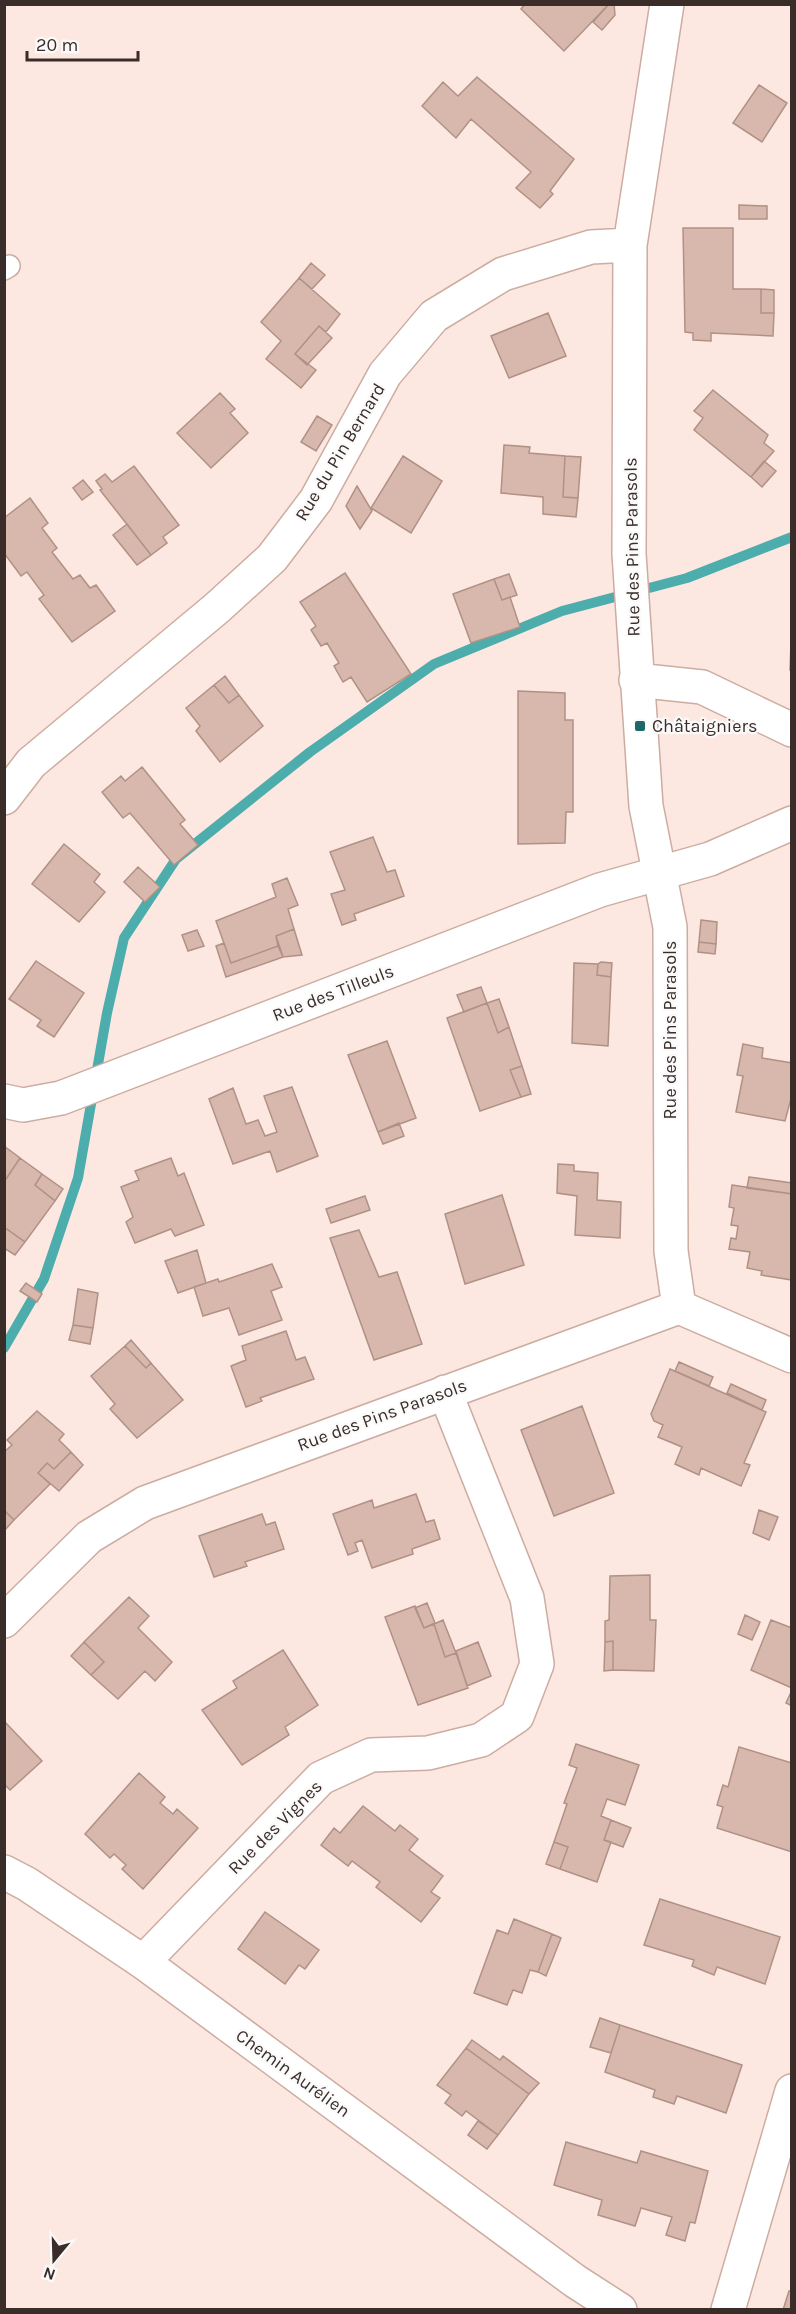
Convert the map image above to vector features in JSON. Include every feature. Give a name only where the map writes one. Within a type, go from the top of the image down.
[{"type":"street","name":"Rue des Pins Parasols","points":[[4,1621],[89,1537],[145,1503],[680,1307],[671,1251],[670,927],[646,806],[629,554],[630,245],[667,4]]},
{"type":"street","name":"Rue du Pin Bernard","points":[[4,798],[31,764],[217,609],[272,558],[316,500],[385,374],[434,316],[503,274],[591,247],[630,245]]},
{"type":"street","points":[[636,680],[702,687],[792,730]]},
{"type":"street","name":"Rue des Tilleuls","points":[[4,1101],[23,1105],[61,1098],[600,890],[710,859],[792,823]]},
{"type":"street","points":[[680,1307],[792,1356]]},
{"type":"street","name":"Rue des Vignes","points":[[143,1962],[321,1778],[371,1755],[428,1753],[481,1740],[517,1716],[537,1664],[527,1598],[445,1392]]},
{"type":"street","name":"Chemin Aurélien","points":[[4,1872],[27,1884],[143,1962],[581,2295],[620,2310]]},
{"type":"street","points":[[728,2310],[792,2091]]},
{"type":"building","points":[[525,4],[609,4],[564,51],[521,9]]},
{"type":"building","points":[[609,4],[614,4],[615,15],[602,30],[593,22]]},
{"type":"building","points":[[477,77],[574,159],[550,191],[553,194],[540,208],[516,188],[531,172],[471,119],[456,138],[422,106],[443,82],[458,96]]},
{"type":"building","points":[[759,85],[787,103],[762,142],[733,123]]},
{"type":"building","points":[[739,205],[767,206],[767,219],[739,219]]},
{"type":"building","points":[[683,228],[733,228],[733,289],[761,289],[761,313],[774,313],[773,336],[711,333],[711,341],[693,340],[693,333],[685,332]]},
{"type":"building","points":[[311,263],[325,275],[312,289],[299,278]]},
{"type":"building","points":[[299,278],[340,314],[326,332],[319,326],[295,354],[316,370],[301,388],[266,359],[281,341],[261,322]]},
{"type":"building","points":[[761,289],[774,290],[774,313],[761,313]]},
{"type":"building","points":[[548,313],[566,356],[509,378],[491,336]]},
{"type":"building","points":[[319,326],[332,338],[307,365],[295,354]]},
{"type":"building","points":[[713,390],[768,435],[764,443],[774,451],[751,477],[694,430],[703,418],[694,411]]},
{"type":"building","points":[[220,393],[235,409],[230,413],[248,433],[211,468],[177,433]]},
{"type":"building","points":[[317,416],[332,425],[316,451],[301,442]]},
{"type":"building","points":[[504,445],[530,447],[529,453],[565,456],[563,497],[578,498],[576,517],[543,514],[543,497],[501,493]]},
{"type":"building","points":[[403,456],[442,481],[411,533],[371,508]]},
{"type":"building","points":[[565,456],[581,457],[578,498],[563,497]]},
{"type":"building","points":[[764,461],[776,471],[762,487],[751,477]]},
{"type":"building","points":[[134,466],[179,525],[163,537],[167,543],[151,555],[100,490],[102,489],[96,481],[105,474],[112,482]]},
{"type":"building","points":[[83,480],[93,492],[82,500],[73,488]]},
{"type":"building","points":[[357,486],[372,511],[360,529],[346,506]]},
{"type":"building","points":[[30,498],[48,523],[42,528],[57,548],[52,552],[73,579],[80,575],[90,588],[96,585],[115,611],[72,642],[39,599],[44,595],[27,572],[21,576],[4,553],[4,518]]},
{"type":"building","points":[[127,524],[151,555],[137,565],[113,535]]},
{"type":"building","points":[[345,573],[411,674],[367,702],[351,677],[343,682],[334,666],[339,663],[327,643],[321,646],[311,630],[316,626],[300,602]]},
{"type":"building","points":[[509,574],[517,595],[502,600],[494,579]]},
{"type":"building","points":[[494,579],[502,600],[510,597],[520,627],[471,643],[453,594]]},
{"type":"building","points":[[792,616],[792,670],[790,670]]},
{"type":"building","points":[[225,676],[239,695],[229,703],[214,685]]},
{"type":"building","points":[[214,685],[229,703],[239,695],[263,726],[220,762],[196,731],[200,726],[186,708]]},
{"type":"building","points":[[518,691],[565,693],[565,720],[573,720],[573,812],[566,812],[565,843],[518,844]]},
{"type":"building","points":[[142,767],[185,820],[180,824],[198,845],[174,865],[130,813],[123,818],[102,792],[121,776],[125,781]]},
{"type":"building","points":[[373,837],[387,872],[395,870],[404,896],[354,914],[356,920],[342,925],[331,894],[345,890],[330,852]]},
{"type":"building","points":[[64,844],[100,874],[94,882],[105,892],[79,922],[32,884]]},
{"type":"building","points":[[138,867],[160,887],[145,902],[124,882]]},
{"type":"building","points":[[287,878],[298,905],[288,909],[294,929],[276,936],[278,946],[231,963],[216,921],[276,897],[272,884]]},
{"type":"building","points":[[701,920],[717,922],[716,944],[699,942]]},
{"type":"building","points":[[294,929],[302,955],[283,957],[276,936]]},
{"type":"building","points":[[197,930],[204,946],[188,951],[182,935]]},
{"type":"building","points":[[699,942],[716,944],[715,954],[698,952]]},
{"type":"building","points":[[224,943],[231,963],[278,946],[283,957],[226,977],[216,946]]},
{"type":"building","points":[[36,961],[84,993],[54,1037],[37,1026],[41,1020],[9,999]]},
{"type":"building","points":[[574,963],[598,964],[597,975],[611,977],[608,1046],[572,1043]]},
{"type":"building","points":[[612,963],[611,977],[597,975],[598,964]]},
{"type":"building","points":[[481,987],[487,1003],[464,1012],[457,995]]},
{"type":"building","points":[[499,999],[509,1027],[498,1033],[487,1003]]},
{"type":"building","points":[[487,1003],[498,1033],[509,1027],[522,1066],[510,1070],[521,1097],[480,1111],[447,1018]]},
{"type":"building","points":[[387,1041],[416,1118],[378,1132],[348,1055]]},
{"type":"building","points":[[743,1044],[763,1048],[762,1058],[792,1063],[792,1095],[785,1121],[736,1112],[743,1076],[737,1075]]},
{"type":"building","points":[[522,1066],[531,1094],[521,1097],[510,1070]]},
{"type":"building","points":[[292,1087],[318,1156],[277,1172],[270,1151],[233,1164],[209,1099],[233,1088],[246,1124],[258,1120],[265,1136],[277,1132],[264,1096]]},
{"type":"building","points":[[399,1123],[404,1136],[383,1144],[378,1132]]},
{"type":"building","points":[[4,1146],[20,1158],[4,1182]]},
{"type":"building","points":[[20,1158],[42,1174],[35,1185],[55,1201],[25,1242],[4,1227],[4,1182]]},
{"type":"building","points":[[171,1158],[178,1176],[184,1173],[204,1225],[175,1236],[171,1229],[135,1243],[126,1222],[133,1217],[121,1187],[139,1180],[135,1171]]},
{"type":"building","points":[[558,1164],[574,1165],[574,1171],[598,1173],[597,1200],[621,1202],[620,1238],[575,1235],[577,1196],[557,1193]]},
{"type":"building","points":[[42,1174],[63,1189],[55,1201],[35,1185]]},
{"type":"building","points":[[749,1177],[792,1183],[792,1194],[747,1188]]},
{"type":"building","points":[[732,1185],[792,1194],[792,1280],[761,1275],[762,1271],[747,1268],[750,1252],[729,1249],[731,1238],[736,1239],[738,1226],[731,1225],[734,1208],[729,1207]]},
{"type":"building","points":[[502,1195],[524,1265],[465,1284],[445,1214]]},
{"type":"building","points":[[365,1196],[370,1210],[331,1223],[326,1209]]},
{"type":"building","points":[[4,1227],[25,1242],[15,1255],[4,1248]]},
{"type":"building","points":[[359,1230],[379,1277],[397,1272],[422,1344],[374,1360],[330,1238]]},
{"type":"building","points":[[197,1250],[206,1283],[178,1293],[165,1261]]},
{"type":"building","points":[[272,1264],[282,1287],[271,1291],[282,1320],[239,1335],[229,1308],[203,1316],[194,1287],[218,1279],[219,1282]]},
{"type":"building","points":[[26,1283],[42,1294],[37,1302],[20,1291]]},
{"type":"building","points":[[78,1289],[98,1293],[93,1328],[73,1325]]},
{"type":"building","points":[[73,1325],[93,1328],[90,1344],[69,1340]]},
{"type":"building","points":[[286,1331],[296,1360],[305,1357],[314,1379],[260,1398],[262,1401],[246,1407],[231,1366],[246,1360],[242,1346]]},
{"type":"building","points":[[131,1340],[151,1363],[146,1368],[125,1346]]},
{"type":"building","points":[[125,1346],[146,1368],[151,1363],[183,1400],[137,1438],[110,1409],[115,1404],[91,1376]]},
{"type":"building","points":[[679,1362],[713,1377],[709,1386],[675,1371]]},
{"type":"building","points":[[670,1369],[766,1412],[744,1463],[750,1465],[741,1486],[701,1468],[699,1475],[675,1464],[682,1447],[658,1437],[663,1425],[654,1421],[651,1414]]},
{"type":"building","points":[[731,1384],[766,1400],[762,1410],[727,1393]]},
{"type":"building","points":[[582,1406],[614,1493],[554,1516],[521,1430]]},
{"type":"building","points":[[37,1411],[64,1434],[59,1440],[71,1452],[54,1469],[47,1463],[38,1473],[50,1484],[14,1520],[4,1510],[4,1452],[12,1445],[7,1440]]},
{"type":"building","points":[[71,1452],[83,1465],[59,1491],[38,1473],[47,1463],[54,1469]]},
{"type":"building","points":[[416,1494],[426,1522],[434,1520],[440,1539],[412,1549],[413,1554],[372,1568],[362,1540],[355,1543],[358,1551],[348,1555],[333,1514],[372,1500],[374,1508]]},
{"type":"building","points":[[4,1510],[14,1520],[4,1531]]},
{"type":"building","points":[[759,1510],[778,1517],[769,1540],[753,1533]]},
{"type":"building","points":[[262,1514],[266,1525],[275,1522],[284,1549],[245,1562],[247,1566],[214,1577],[199,1536]]},
{"type":"building","points":[[650,1575],[650,1620],[656,1620],[654,1671],[613,1670],[613,1641],[605,1642],[605,1621],[609,1620],[610,1576]]},
{"type":"building","points":[[129,1597],[149,1616],[138,1628],[172,1662],[155,1681],[145,1671],[118,1699],[91,1675],[104,1662],[84,1642]]},
{"type":"building","points":[[427,1603],[435,1623],[424,1628],[415,1608]]},
{"type":"building","points":[[415,1606],[424,1628],[434,1624],[445,1657],[456,1653],[468,1688],[418,1705],[385,1617]]},
{"type":"building","points":[[745,1615],[760,1622],[752,1640],[738,1634]]},
{"type":"building","points":[[443,1620],[456,1653],[445,1657],[434,1624]]},
{"type":"building","points":[[771,1620],[792,1628],[792,1688],[751,1670]]},
{"type":"building","points":[[613,1641],[613,1670],[604,1671],[605,1642]]},
{"type":"building","points":[[84,1642],[104,1662],[91,1675],[71,1656]]},
{"type":"building","points":[[478,1642],[491,1676],[467,1686],[456,1651]]},
{"type":"building","points":[[283,1650],[318,1705],[285,1727],[289,1735],[242,1765],[202,1710],[237,1688],[233,1681]]},
{"type":"building","points":[[792,1690],[792,1706],[786,1703]]},
{"type":"building","points":[[4,1721],[42,1761],[10,1790],[4,1784]]},
{"type":"building","points":[[576,1744],[639,1765],[625,1805],[607,1799],[601,1816],[611,1820],[604,1840],[611,1842],[597,1882],[560,1869],[568,1847],[554,1842],[567,1804],[564,1803],[577,1768],[569,1765]]},
{"type":"building","points":[[739,1747],[792,1763],[792,1852],[717,1828],[723,1807],[717,1805],[723,1785],[728,1787]]},
{"type":"building","points":[[139,1773],[165,1797],[160,1803],[173,1814],[177,1809],[198,1828],[143,1889],[122,1869],[126,1865],[114,1854],[110,1858],[85,1834]]},
{"type":"building","points":[[363,1806],[395,1831],[400,1825],[418,1839],[409,1850],[443,1876],[431,1892],[440,1898],[421,1922],[376,1887],[380,1882],[352,1861],[348,1866],[321,1845],[334,1828],[340,1833]]},
{"type":"building","points":[[611,1820],[631,1828],[623,1847],[604,1840]]},
{"type":"building","points":[[554,1842],[568,1847],[560,1869],[546,1864]]},
{"type":"building","points":[[660,1899],[780,1937],[765,1984],[717,1967],[714,1975],[692,1966],[694,1960],[644,1945]]},
{"type":"building","points":[[265,1912],[319,1950],[305,1969],[299,1965],[285,1984],[238,1949]]},
{"type":"building","points":[[514,1919],[552,1934],[538,1972],[530,1970],[522,1993],[513,1990],[507,2005],[474,1993],[497,1930],[508,1934]]},
{"type":"building","points":[[552,1934],[561,1938],[546,1976],[538,1972]]},
{"type":"building","points":[[600,2018],[620,2025],[611,2053],[590,2047]]},
{"type":"building","points":[[620,2025],[742,2065],[726,2113],[677,2096],[674,2104],[653,2097],[655,2090],[605,2072]]},
{"type":"building","points":[[472,2040],[500,2060],[503,2056],[539,2083],[529,2094],[466,2048]]},
{"type":"building","points":[[466,2048],[529,2094],[498,2135],[466,2111],[462,2116],[445,2103],[451,2095],[437,2085]]},
{"type":"building","points":[[478,2121],[498,2135],[487,2149],[468,2135]]},
{"type":"building","points":[[566,2142],[637,2163],[641,2151],[708,2171],[695,2223],[690,2222],[685,2241],[666,2235],[672,2217],[641,2208],[635,2226],[598,2215],[602,2200],[554,2185]]},
{"type":"building","points":[[789,2291],[792,2292],[792,2310],[783,2310]]},
{"type":"waterway","points":[[4,1348],[44,1279],[78,1178],[107,1013],[124,938],[176,859],[310,752],[434,664],[562,611],[687,578],[792,537]]},
{"type":"place","name":"Châtaigniers","points":[[640,726]]}]
